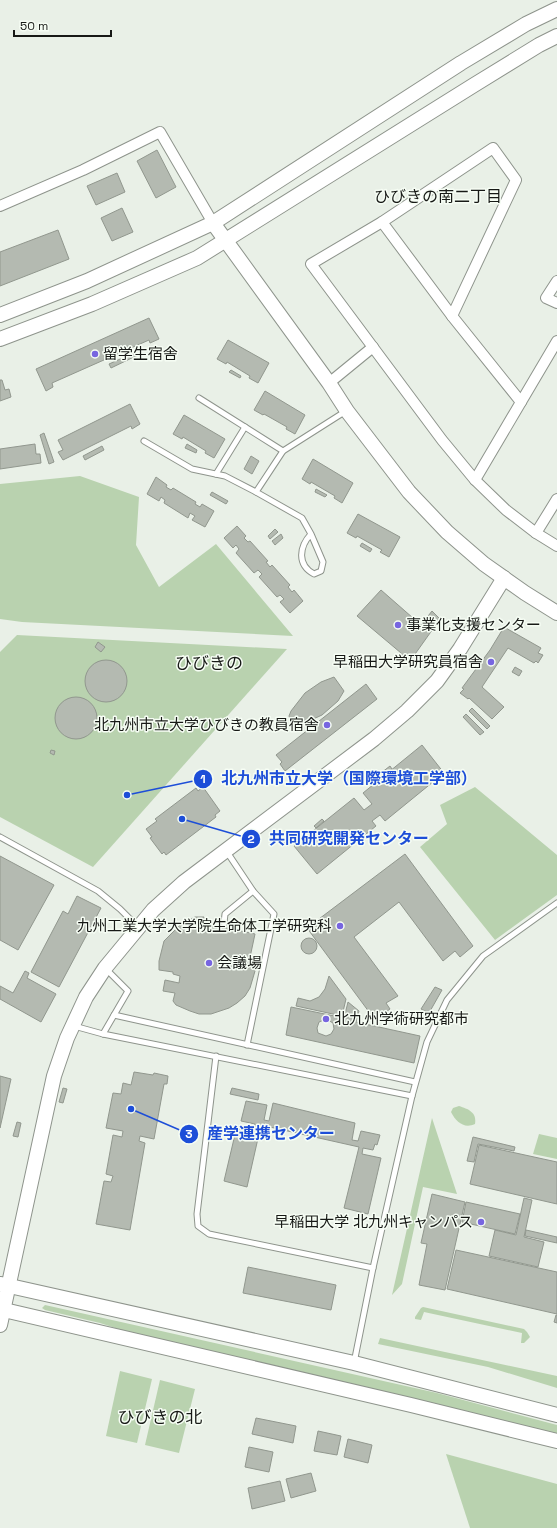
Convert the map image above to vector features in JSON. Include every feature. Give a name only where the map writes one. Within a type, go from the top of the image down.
[{"type":"street","points":[[0,315],[87,281],[213,223],[461,62],[526,24],[557,9]]},
{"type":"street","points":[[0,339],[92,304],[197,258],[474,85],[539,45],[557,36]]},
{"type":"street","points":[[0,206],[83,170],[160,132],[213,223],[329,383],[346,410],[409,492],[447,532],[484,564],[557,613]]},
{"type":"street","points":[[452,316],[516,180],[493,148],[382,222],[311,264],[442,440],[475,480],[506,510],[536,533],[557,546]]},
{"type":"street","points":[[382,222],[452,316],[521,402]]},
{"type":"street","points":[[557,281],[546,298],[557,303]]},
{"type":"street","points":[[475,480],[557,341]]},
{"type":"street","points":[[329,383],[374,347]]},
{"type":"street","points":[[536,533],[557,499]]},
{"type":"street","points":[[0,1325],[4,1285],[54,1076],[67,1038],[86,997],[105,968],[153,910],[184,882],[374,739],[407,711],[437,681],[460,649],[504,578]]},
{"type":"street","points":[[4,1285],[354,1363],[557,1415]]},
{"type":"street","points":[[2,1310],[404,1403],[557,1441]]},
{"type":"lane","points":[[199,398],[283,451]]},
{"type":"lane","points":[[256,492],[283,451],[346,410]]},
{"type":"lane","points":[[216,474],[245,427]]},
{"type":"lane","points":[[144,441],[192,470],[225,476],[302,518],[311,534],[323,562],[321,571],[314,574],[307,570],[302,560],[304,542],[311,534]]},
{"type":"lane","points":[[0,837],[98,891],[120,909],[138,927]]},
{"type":"lane","points":[[226,851],[253,891],[274,914],[247,1045]]},
{"type":"lane","points":[[224,923],[225,914],[253,891]]},
{"type":"lane","points":[[354,1363],[373,1268],[415,1082],[427,1042],[447,1000],[483,956],[557,904]]},
{"type":"lane","points":[[103,1034],[128,991],[105,968]]},
{"type":"lane","points":[[114,1015],[415,1082]]},
{"type":"lane","points":[[73,1026],[103,1034],[412,1096]]},
{"type":"lane","points":[[216,1056],[197,1214],[198,1226],[209,1234],[373,1268]]},
{"type":"green space","points":[[80,476],[139,497],[136,545],[159,587],[216,544],[293,636],[22,622],[0,619],[0,484]]},
{"type":"green space","points":[[17,635],[287,649],[93,867],[0,817],[0,652]]},
{"type":"green space","points":[[475,787],[557,855],[557,895],[495,940],[420,847],[447,824],[440,805]]},
{"type":"green space","points":[[459,1106],[469,1110],[473,1114],[475,1117],[475,1124],[467,1126],[461,1124],[455,1119],[451,1112],[453,1108]]},
{"type":"green space","points":[[432,1118],[457,1194],[423,1187],[402,1284],[392,1295]]},
{"type":"green space","points":[[539,1134],[557,1138],[557,1159],[533,1154]]},
{"type":"green space","points":[[45,1305],[437,1393],[557,1425],[557,1435],[434,1404],[155,1341],[100,1323],[45,1310],[42,1308]]},
{"type":"green space","points":[[423,1307],[524,1329],[530,1337],[524,1343],[521,1343],[522,1333],[424,1312],[421,1320],[415,1319]]},
{"type":"green space","points":[[380,1338],[557,1376],[557,1388],[488,1367],[378,1344]]},
{"type":"green space","points":[[120,1371],[152,1379],[137,1443],[106,1436]]},
{"type":"green space","points":[[160,1380],[195,1389],[179,1453],[145,1445]]},
{"type":"green space","points":[[446,1454],[557,1484],[557,1528],[470,1528]]},
{"type":"building","points":[[157,150],[176,187],[156,198],[137,161]]},
{"type":"building","points":[[117,173],[125,192],[96,205],[87,186]]},
{"type":"building","points":[[122,208],[133,232],[112,241],[101,218]]},
{"type":"building","points":[[58,230],[69,259],[0,286],[0,252]]},
{"type":"building","points":[[149,318],[159,339],[150,343],[149,340],[52,383],[53,387],[46,391],[36,369]]},
{"type":"building","points":[[228,340],[269,363],[258,383],[249,378],[250,376],[227,362],[226,364],[217,359]]},
{"type":"building","points":[[136,352],[138,355],[111,368],[109,364]]},
{"type":"building","points":[[231,370],[241,376],[240,378],[229,372]]},
{"type":"building","points":[[0,380],[2,380],[5,390],[9,389],[11,397],[0,401]]},
{"type":"building","points":[[265,391],[305,415],[295,434],[286,429],[287,427],[254,410]]},
{"type":"building","points":[[130,404],[140,424],[132,429],[131,426],[63,460],[58,452],[63,450],[58,440]]},
{"type":"building","points":[[184,415],[225,439],[214,458],[205,453],[206,451],[183,437],[182,439],[173,434]]},
{"type":"building","points":[[44,433],[54,462],[49,464],[40,435]]},
{"type":"building","points":[[35,444],[36,454],[40,454],[41,463],[0,469],[0,449]]},
{"type":"building","points":[[187,444],[197,450],[196,453],[185,448]]},
{"type":"building","points":[[102,446],[104,450],[85,460],[83,456]]},
{"type":"building","points":[[251,456],[259,461],[252,474],[244,469]]},
{"type":"building","points":[[313,459],[353,483],[342,503],[334,498],[335,496],[311,482],[310,484],[302,479]]},
{"type":"building","points":[[156,477],[167,485],[166,487],[171,490],[173,488],[196,502],[195,504],[200,507],[202,504],[214,511],[205,527],[192,520],[195,516],[190,513],[188,518],[164,503],[165,500],[161,497],[159,501],[147,494]]},
{"type":"building","points":[[316,489],[327,495],[325,497],[315,492]]},
{"type":"building","points":[[212,492],[228,501],[226,504],[210,495]]},
{"type":"building","points":[[358,514],[400,537],[389,557],[380,552],[382,550],[357,536],[356,538],[347,533]]},
{"type":"building","points":[[237,526],[246,536],[244,538],[248,542],[250,541],[268,561],[266,562],[270,567],[272,565],[290,585],[288,587],[292,592],[294,590],[303,601],[290,613],[280,602],[284,599],[280,595],[277,597],[259,577],[262,574],[258,570],[254,573],[236,553],[239,549],[236,545],[233,548],[224,538]]},
{"type":"building","points":[[275,529],[278,532],[270,539],[268,536]]},
{"type":"building","points":[[281,534],[283,538],[275,545],[272,541]]},
{"type":"building","points":[[362,543],[372,549],[370,552],[360,546]]},
{"type":"building","points":[[381,590],[421,625],[432,611],[440,619],[408,664],[399,656],[401,653],[357,616]]},
{"type":"building","points":[[504,627],[541,648],[538,653],[543,655],[538,663],[536,661],[534,663],[508,648],[482,687],[504,707],[492,719],[469,698],[468,699],[460,693]]},
{"type":"building","points":[[98,642],[105,647],[101,652],[95,647]]},
{"type":"building","points":[[106,660],[121,666],[127,681],[121,696],[106,702],[91,696],[85,681],[91,666]]},
{"type":"building","points":[[515,667],[522,671],[519,676],[512,672]]},
{"type":"building","points":[[334,677],[344,691],[338,701],[322,715],[309,721],[298,724],[291,722],[289,716],[291,711],[305,693],[321,682]]},
{"type":"building","points":[[366,684],[377,699],[285,771],[280,764],[282,762],[276,755]]},
{"type":"building","points":[[72,697],[80,697],[88,700],[94,706],[97,718],[94,730],[88,736],[80,739],[72,739],[64,736],[58,730],[55,722],[55,714],[58,706],[64,700]]},
{"type":"building","points":[[472,708],[490,726],[487,729],[469,711]]},
{"type":"building","points":[[466,714],[484,732],[480,735],[463,717]]},
{"type":"building","points":[[422,745],[444,773],[385,821],[380,815],[372,821],[376,826],[317,874],[294,846],[354,798],[364,810],[372,804],[363,793]]},
{"type":"building","points":[[51,750],[55,751],[54,755],[50,753]]},
{"type":"building","points":[[390,766],[392,769],[383,776],[381,773]]},
{"type":"building","points":[[203,787],[220,811],[215,815],[216,817],[166,855],[164,852],[162,854],[150,838],[152,837],[146,829],[157,821],[155,819],[196,788],[198,791]]},
{"type":"building","points":[[322,819],[324,821],[316,828],[314,826]]},
{"type":"building","points":[[281,837],[288,846],[283,843]]},
{"type":"building","points":[[405,854],[473,946],[460,957],[455,951],[443,961],[399,902],[354,937],[398,996],[386,1003],[390,1009],[375,1020],[307,928]]},
{"type":"building","points":[[0,856],[54,885],[18,950],[0,940]]},
{"type":"building","points":[[77,896],[101,908],[59,987],[31,972],[63,911],[68,914]]},
{"type":"building","points":[[195,917],[204,917],[203,923],[255,934],[249,962],[255,964],[255,971],[250,988],[245,996],[237,1003],[229,1008],[211,1014],[199,1014],[176,1005],[173,1001],[175,993],[163,991],[165,980],[179,983],[180,976],[173,974],[173,972],[159,970],[159,961],[164,941],[180,925]]},
{"type":"building","points":[[306,938],[312,938],[317,943],[315,952],[312,954],[306,954],[301,949],[301,943]]},
{"type":"building","points":[[25,971],[29,973],[27,978],[56,994],[41,1022],[0,999],[0,986],[13,993]]},
{"type":"building","points":[[329,976],[346,999],[342,1016],[296,1006],[298,998],[310,1001],[319,997],[325,989]]},
{"type":"building","points":[[435,987],[442,990],[429,1013],[421,1009]]},
{"type":"building","points":[[348,1002],[359,1011],[356,1022],[420,1036],[414,1063],[286,1035],[291,1007],[344,1018]],"holes":[[[326,1019],[333,1023],[334,1029],[331,1034],[326,1036],[318,1033],[317,1028],[319,1022]]]},
{"type":"building","points":[[134,1072],[153,1075],[154,1073],[168,1076],[167,1084],[164,1084],[154,1139],[140,1136],[139,1141],[145,1143],[130,1230],[96,1224],[104,1181],[111,1182],[113,1176],[106,1174],[113,1135],[122,1137],[123,1131],[106,1128],[113,1093],[121,1094],[123,1083],[131,1085]]},
{"type":"building","points":[[0,1076],[11,1079],[0,1128]]},
{"type":"building","points":[[63,1088],[67,1089],[63,1103],[59,1102]]},
{"type":"building","points":[[232,1088],[259,1094],[258,1100],[230,1094]]},
{"type":"building","points":[[246,1101],[267,1105],[264,1120],[269,1121],[273,1103],[355,1123],[352,1140],[358,1141],[361,1131],[380,1135],[377,1145],[375,1144],[373,1150],[363,1148],[362,1154],[381,1158],[368,1214],[344,1208],[359,1147],[261,1125],[247,1187],[224,1181],[237,1126],[253,1130],[255,1124],[241,1121]]},
{"type":"building","points":[[17,1122],[21,1123],[18,1137],[13,1136]]},
{"type":"building","points":[[473,1137],[515,1147],[514,1151],[478,1144],[474,1162],[467,1161]]},
{"type":"building","points":[[479,1145],[557,1162],[557,1204],[470,1184]]},
{"type":"building","points":[[432,1194],[465,1202],[445,1290],[419,1285],[427,1244],[421,1243]]},
{"type":"building","points":[[524,1198],[532,1200],[524,1237],[544,1242],[538,1267],[489,1256],[495,1230],[516,1235]]},
{"type":"building","points":[[466,1202],[520,1214],[515,1234],[462,1222]]},
{"type":"building","points":[[526,1230],[557,1237],[557,1243],[525,1236]]},
{"type":"building","points":[[456,1250],[557,1272],[557,1314],[447,1289]]},
{"type":"building","points":[[248,1267],[336,1285],[331,1310],[243,1293]]},
{"type":"building","points":[[557,1315],[557,1323],[554,1322]]},
{"type":"building","points":[[256,1418],[296,1426],[293,1443],[252,1434]]},
{"type":"building","points":[[318,1431],[341,1436],[337,1455],[314,1451]]},
{"type":"building","points":[[348,1439],[372,1445],[368,1463],[344,1457]]},
{"type":"building","points":[[249,1447],[273,1452],[269,1472],[245,1467]]},
{"type":"building","points":[[311,1473],[316,1491],[291,1498],[286,1479]]},
{"type":"building","points":[[280,1481],[285,1501],[252,1509],[248,1488]]},
{"type":"place","name":"留学生宿舎","points":[[95,354]]},
{"type":"place","name":"事業化支援センター","points":[[398,625]]},
{"type":"place","name":"早稲田大学研究員宿舎","points":[[491,662]]},
{"type":"place","name":"北九州市立大学ひびきの教員宿舎","points":[[327,725]]},
{"type":"place","name":"北九州市立大学（国際環境工学部）","points":[[127,795]]},
{"type":"place","name":"共同研究開発センター","points":[[182,819]]},
{"type":"place","name":"九州工業大学大学院生命体工学研究科","points":[[340,926]]},
{"type":"place","name":"会議場","points":[[209,963]]},
{"type":"place","name":"北九州学術研究都市","points":[[326,1019]]},
{"type":"place","name":"産学連携センター","points":[[131,1109]]},
{"type":"place","name":"早稲田大学 北九州キャンパス","points":[[481,1222]]},
{"type":"district","name":"ひびきの南二丁目","points":[[438,196]]},
{"type":"district","name":"ひびきの","points":[[209,663]]},
{"type":"district","name":"ひびきの北","points":[[160,1417]]}]
